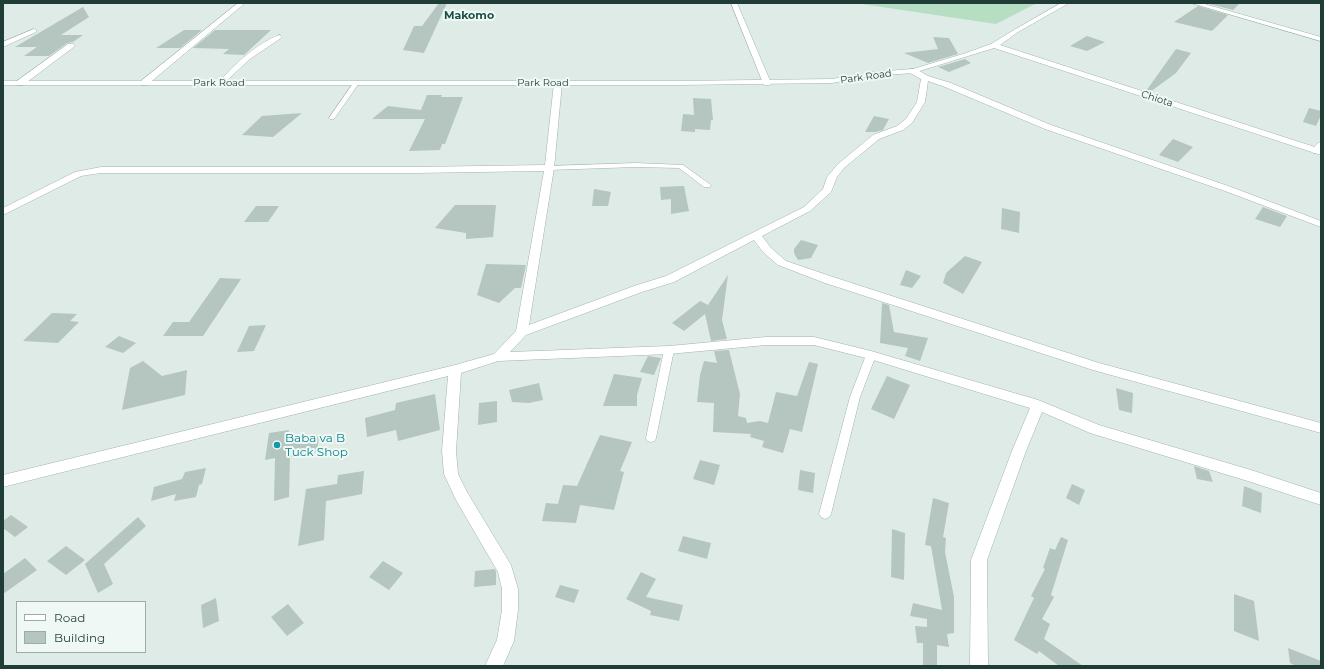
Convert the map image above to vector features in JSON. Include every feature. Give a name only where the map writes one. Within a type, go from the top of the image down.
[{"type":"street","points":[[144,83],[242,3]]},
{"type":"street","points":[[734,3],[767,83]]},
{"type":"street","name":"Park Road","points":[[3,83],[767,83],[832,81],[872,74],[913,71],[963,57],[994,46],[1016,31],[1066,3]]},
{"type":"street","points":[[1194,3],[1321,38]]},
{"type":"street","points":[[3,45],[34,31]]},
{"type":"street","points":[[20,83],[71,46]]},
{"type":"street","name":"Chiota","points":[[994,46],[1319,149]]},
{"type":"street","points":[[913,71],[925,78],[948,85],[1048,127],[1221,187],[1321,224]]},
{"type":"street","points":[[498,357],[522,332],[670,280],[807,210],[822,198],[828,190],[832,178],[841,166],[876,137],[900,128],[909,121],[921,102],[925,78]]},
{"type":"street","points":[[522,332],[549,168],[558,83]]},
{"type":"street","points":[[3,212],[78,174],[101,170],[413,170],[549,168]]},
{"type":"street","points":[[755,236],[767,250],[782,262],[829,280],[1097,367],[1321,428]]},
{"type":"street","points":[[3,481],[456,370],[498,357],[669,350],[766,341],[814,340],[871,355],[1038,405],[1095,429],[1251,476],[1321,499]]},
{"type":"street","points":[[456,370],[449,451],[451,474],[461,496],[505,570],[510,589],[510,610],[505,641],[494,666]]},
{"type":"street","points":[[979,666],[979,560],[1019,451],[1038,405]]},
{"type":"lane","points":[[221,83],[236,66],[248,56],[279,37]]},
{"type":"lane","points":[[332,118],[356,83]]},
{"type":"lane","points":[[549,168],[636,165],[681,166],[706,185]]},
{"type":"lane","points":[[651,438],[669,350]]},
{"type":"lane","points":[[825,514],[855,397],[871,355]]},
{"type":"green space","points":[[855,3],[1037,3],[996,24]]},
{"type":"building","points":[[439,3],[447,3],[424,53],[403,50],[414,26],[422,26]]},
{"type":"building","points":[[1206,3],[1240,3],[1233,10]]},
{"type":"building","points":[[1198,6],[1228,15],[1212,31],[1174,22]]},
{"type":"building","points":[[83,7],[89,17],[61,35],[83,35],[73,42],[67,43],[49,56],[24,56],[37,47],[15,47]]},
{"type":"building","points":[[184,30],[202,30],[180,48],[156,48]]},
{"type":"building","points":[[215,30],[271,30],[244,55],[223,54],[229,49],[193,48]]},
{"type":"building","points":[[1087,36],[1105,42],[1087,51],[1070,46]]},
{"type":"building","points":[[933,37],[949,38],[958,54],[928,63],[904,53],[938,49]]},
{"type":"building","points":[[1176,49],[1191,53],[1176,73],[1150,92],[1146,91]]},
{"type":"building","points":[[965,59],[971,63],[949,72],[938,67]]},
{"type":"building","points":[[427,95],[442,95],[441,97],[463,97],[445,144],[442,144],[440,150],[409,151],[425,119],[372,119],[388,106],[421,110]]},
{"type":"building","points":[[693,98],[711,99],[713,120],[711,120],[710,130],[695,129],[695,132],[681,131],[683,114],[694,115]]},
{"type":"building","points":[[1309,108],[1321,111],[1321,115],[1316,126],[1303,122]]},
{"type":"building","points":[[302,113],[273,137],[242,135],[262,116]]},
{"type":"building","points":[[874,116],[889,119],[883,130],[876,132],[865,132]]},
{"type":"building","points":[[1173,139],[1193,147],[1178,162],[1159,155]]},
{"type":"building","points":[[684,186],[689,211],[671,214],[671,199],[661,200],[660,187]]},
{"type":"building","points":[[594,189],[611,192],[608,206],[592,206]]},
{"type":"building","points":[[455,205],[496,205],[493,237],[466,239],[466,233],[435,228]]},
{"type":"building","points":[[256,206],[279,206],[268,222],[244,222]]},
{"type":"building","points":[[1263,207],[1287,216],[1280,227],[1255,219]]},
{"type":"building","points":[[1002,208],[1020,212],[1019,233],[1001,229]]},
{"type":"building","points":[[801,240],[818,245],[811,258],[798,260],[794,253],[794,249]]},
{"type":"building","points":[[965,256],[982,262],[963,294],[943,283],[946,273]]},
{"type":"building","points":[[486,264],[526,265],[521,288],[515,288],[499,303],[477,295]]},
{"type":"building","points":[[906,270],[921,276],[912,288],[900,285]]},
{"type":"building","points":[[728,275],[722,320],[727,339],[711,341],[705,314],[684,331],[672,323],[700,301],[708,305]]},
{"type":"building","points":[[220,278],[241,279],[203,336],[163,336],[173,322],[189,322]]},
{"type":"building","points":[[882,303],[889,305],[894,332],[928,338],[920,361],[905,356],[908,348],[880,343]]},
{"type":"building","points":[[52,313],[77,314],[70,321],[79,322],[58,343],[23,341]]},
{"type":"building","points":[[266,325],[254,351],[237,352],[249,326]]},
{"type":"building","points":[[119,336],[136,343],[123,353],[105,347]]},
{"type":"building","points":[[729,350],[740,394],[738,416],[746,418],[747,423],[760,421],[768,423],[776,392],[797,396],[809,362],[818,364],[802,432],[790,429],[783,453],[762,447],[764,441],[750,437],[751,434],[713,432],[714,403],[697,402],[700,375],[704,361],[717,363],[714,351]]},
{"type":"building","points":[[648,356],[661,358],[654,375],[640,372]]},
{"type":"building","points":[[143,361],[162,376],[187,370],[185,395],[122,410],[130,368]]},
{"type":"building","points":[[614,374],[642,378],[637,395],[637,406],[603,406]]},
{"type":"building","points":[[887,376],[910,385],[894,419],[871,409]]},
{"type":"building","points":[[539,383],[543,400],[529,403],[512,402],[509,390]]},
{"type":"building","points":[[1116,388],[1133,393],[1132,413],[1119,410]]},
{"type":"building","points":[[435,394],[440,430],[398,441],[396,430],[367,437],[365,418],[395,410],[396,403]]},
{"type":"building","points":[[497,401],[497,422],[478,425],[479,403]]},
{"type":"building","points":[[289,430],[287,441],[319,436],[317,452],[290,457],[289,497],[274,501],[275,458],[265,460],[269,433]]},
{"type":"building","points":[[600,435],[632,442],[620,471],[624,472],[614,510],[580,505],[576,523],[542,521],[546,503],[558,504],[563,485],[577,486]]},
{"type":"building","points":[[700,460],[720,465],[714,485],[693,479]]},
{"type":"building","points":[[1194,466],[1209,471],[1213,482],[1197,479]]},
{"type":"building","points":[[206,468],[202,484],[199,485],[196,497],[174,501],[176,494],[151,501],[154,487],[182,479],[185,472]]},
{"type":"building","points":[[800,470],[815,473],[813,493],[798,490]]},
{"type":"building","points":[[364,471],[362,494],[326,501],[324,540],[298,546],[306,489],[337,484],[338,475]]},
{"type":"building","points":[[1072,484],[1085,490],[1079,505],[1066,498]]},
{"type":"building","points":[[1244,486],[1262,493],[1261,513],[1242,506]]},
{"type":"building","points":[[933,498],[949,503],[943,537],[946,538],[945,552],[954,597],[954,633],[947,634],[949,647],[937,645],[937,666],[923,666],[923,643],[917,643],[915,626],[927,627],[927,619],[910,616],[913,603],[942,610],[931,546],[925,545]]},
{"type":"building","points":[[11,515],[28,527],[15,537],[3,528],[3,521]]},
{"type":"building","points":[[138,517],[146,526],[104,564],[113,584],[98,593],[85,564]]},
{"type":"building","points":[[892,529],[905,533],[904,580],[891,577]]},
{"type":"building","points":[[683,536],[711,543],[707,559],[678,551]]},
{"type":"building","points":[[1061,537],[1068,540],[1051,595],[1054,597],[1042,619],[1050,624],[1044,639],[1083,666],[1059,666],[1039,651],[1037,654],[1014,640],[1034,598],[1031,596],[1045,569],[1043,568],[1050,548],[1055,550]]},
{"type":"building","points":[[66,546],[85,560],[66,575],[47,561]]},
{"type":"building","points":[[25,558],[37,570],[3,594],[3,574]]},
{"type":"building","points":[[383,561],[403,573],[389,590],[369,577]]},
{"type":"building","points":[[495,569],[496,585],[474,587],[475,571]]},
{"type":"building","points":[[641,572],[656,579],[646,597],[683,605],[679,621],[650,615],[651,611],[626,599]]},
{"type":"building","points":[[560,585],[579,590],[574,603],[555,597]]},
{"type":"building","points":[[1234,594],[1254,601],[1259,641],[1234,631]]},
{"type":"building","points":[[216,598],[219,621],[203,628],[201,605]]},
{"type":"building","points":[[288,604],[304,623],[287,636],[271,617]]},
{"type":"building","points":[[1288,648],[1321,661],[1321,666],[1296,666],[1290,663]]},
{"type":"place","name":"Baba va B Tuck Shop","points":[[277,445]]},
{"type":"district","name":"Makomo","points":[[469,16]]}]
